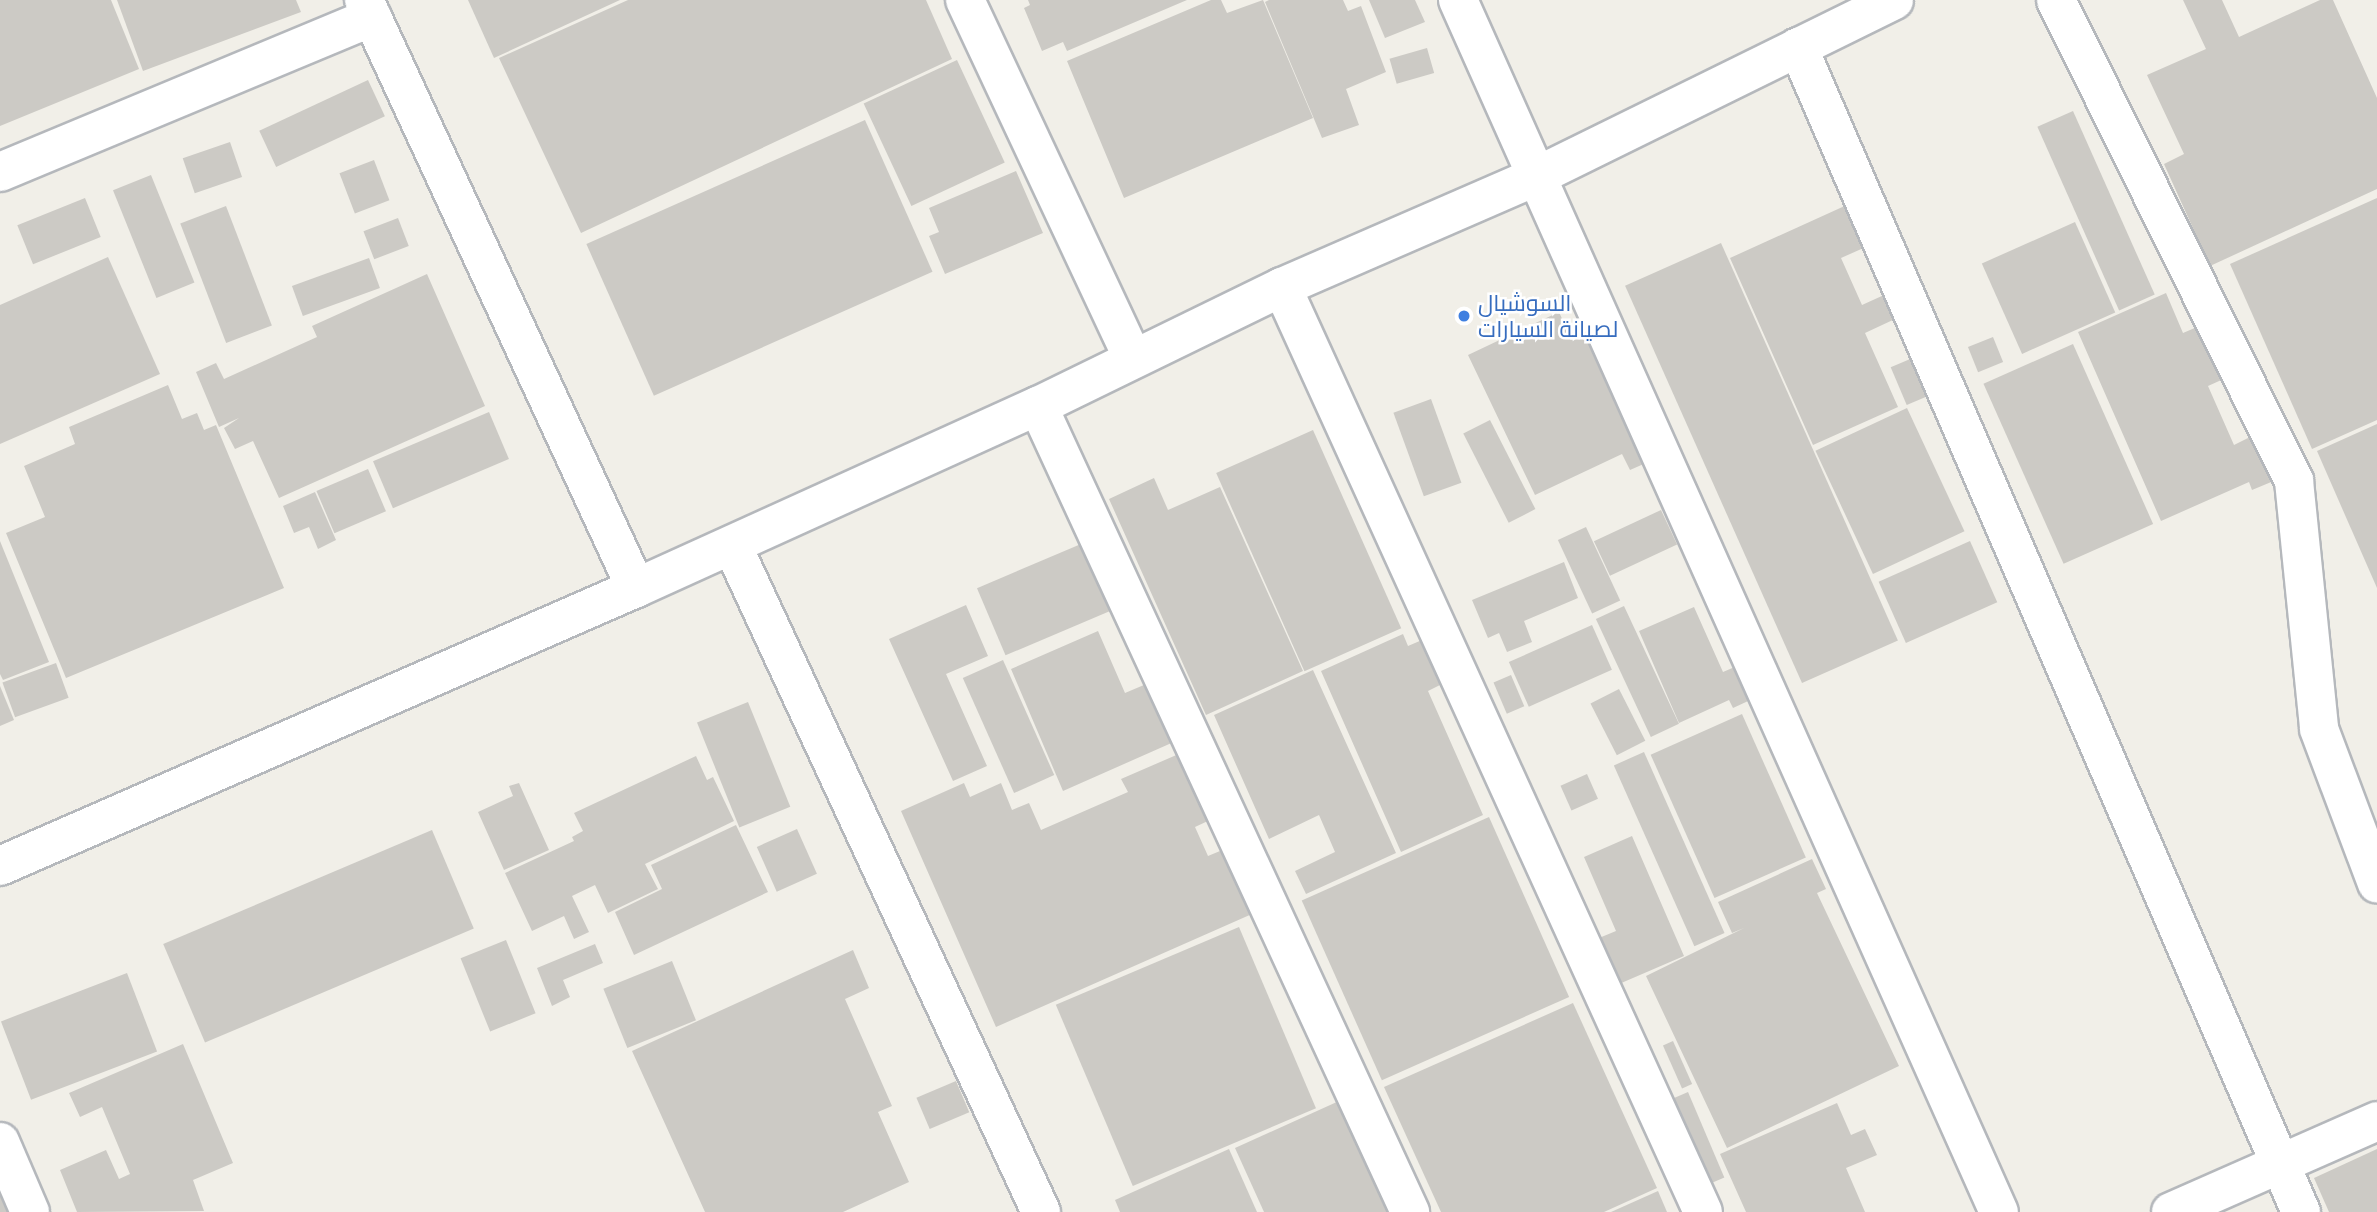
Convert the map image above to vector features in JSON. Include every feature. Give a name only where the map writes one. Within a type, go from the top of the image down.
[{"type":"street","points":[[965,0],[1133,359]]},
{"type":"street","points":[[1458,0],[1999,1212]]},
{"type":"street","points":[[0,866],[732,545],[1038,405],[1282,287],[1535,177],[1894,0]]},
{"type":"street","points":[[2056,0],[2294,481],[2319,729],[2377,883]]},
{"type":"street","points":[[0,172],[368,8],[636,588]]},
{"type":"street","points":[[1798,47],[2301,1212]]},
{"type":"street","points":[[1282,287],[1703,1212]]},
{"type":"street","points":[[1038,405],[1410,1212]]},
{"type":"street","points":[[732,545],[1041,1212]]},
{"type":"street","points":[[2171,1212],[2377,1121]]},
{"type":"street","points":[[0,1142],[30,1212]]},
{"type":"building","points":[[0,0],[111,0],[139,69],[0,126]]},
{"type":"building","points":[[117,0],[296,0],[301,12],[143,71]]},
{"type":"building","points":[[468,0],[620,0],[494,58]]},
{"type":"building","points":[[628,0],[926,0],[952,59],[581,233],[499,58]]},
{"type":"building","points":[[1028,0],[1187,0],[1067,51],[1063,42],[1042,51],[1024,8],[1030,5]]},
{"type":"building","points":[[1211,0],[1221,0],[1227,13],[1263,0],[1313,118],[1124,198],[1067,61]]},
{"type":"building","points":[[1343,0],[1348,11],[1361,6],[1386,72],[1346,89],[1359,125],[1322,138],[1265,2]]},
{"type":"building","points":[[1369,0],[1415,0],[1425,22],[1385,38]]},
{"type":"building","points":[[2183,0],[2222,0],[2239,37],[2320,0],[2333,0],[2377,98],[2377,189],[2210,266],[2164,164],[2184,154],[2147,75],[2206,49]]},
{"type":"building","points":[[1427,48],[1434,73],[1397,84],[1390,59]]},
{"type":"building","points":[[957,60],[1005,162],[911,206],[864,104]]},
{"type":"building","points":[[368,80],[385,116],[276,167],[259,131]]},
{"type":"building","points":[[2073,111],[2155,295],[2119,310],[2037,127]]},
{"type":"building","points":[[865,120],[933,272],[654,396],[586,244]]},
{"type":"building","points":[[230,142],[242,177],[195,193],[183,158]]},
{"type":"building","points":[[374,160],[389,200],[355,213],[339,173]]},
{"type":"building","points":[[1016,171],[1043,233],[945,274],[929,236],[939,232],[929,208]]},
{"type":"building","points":[[151,175],[194,283],[156,298],[113,190]]},
{"type":"building","points":[[85,198],[101,237],[33,264],[17,225]]},
{"type":"building","points":[[2377,198],[2377,420],[2312,449],[2230,264]]},
{"type":"building","points":[[1849,204],[1868,246],[1841,258],[1862,305],[1884,295],[1895,319],[1865,333],[1898,407],[1813,445],[1730,258]]},
{"type":"building","points":[[226,206],[272,325],[226,343],[180,224]]},
{"type":"building","points":[[398,218],[409,246],[374,259],[363,231]]},
{"type":"building","points":[[2075,222],[2115,312],[2022,354],[1982,263]]},
{"type":"building","points":[[1721,243],[1898,640],[1802,683],[1625,286]]},
{"type":"building","points":[[108,257],[160,374],[0,444],[0,305]]},
{"type":"building","points":[[369,258],[380,288],[303,316],[292,286]]},
{"type":"building","points":[[427,274],[485,406],[279,498],[253,441],[235,449],[224,428],[239,418],[219,427],[196,372],[216,363],[224,379],[317,337],[312,326]]},
{"type":"building","points":[[2166,293],[2183,333],[2204,324],[2228,377],[2208,386],[2234,445],[2256,434],[2276,480],[2252,490],[2249,482],[2161,521],[2078,332]]},
{"type":"building","points":[[1559,312],[1569,334],[1591,323],[1655,459],[1630,470],[1622,454],[1535,495],[1468,355]]},
{"type":"building","points":[[1993,337],[2003,362],[1978,372],[1968,347]]},
{"type":"building","points":[[2073,344],[2153,524],[2064,564],[1983,384]]},
{"type":"building","points":[[1922,354],[1938,392],[1907,405],[1891,367]]},
{"type":"building","points":[[168,385],[182,419],[197,413],[204,430],[216,425],[284,588],[66,678],[6,533],[45,517],[24,466],[75,444],[69,427]]},
{"type":"building","points":[[1431,399],[1461,483],[1424,496],[1393,413]]},
{"type":"building","points":[[1907,408],[1964,531],[1873,574],[1815,451]]},
{"type":"building","points":[[489,412],[509,459],[393,508],[373,461]]},
{"type":"building","points":[[1490,420],[1535,509],[1509,523],[1463,434]]},
{"type":"building","points":[[2377,424],[2377,588],[2317,451]]},
{"type":"building","points":[[1313,430],[1401,628],[1304,671],[1216,473]]},
{"type":"building","points":[[368,469],[386,511],[334,533],[316,491]]},
{"type":"building","points":[[1154,478],[1168,510],[1220,487],[1303,671],[1206,715],[1109,499]]},
{"type":"building","points":[[315,492],[336,540],[318,549],[309,527],[294,533],[283,506]]},
{"type":"building","points":[[1661,510],[1677,544],[1610,576],[1594,541]]},
{"type":"building","points":[[1586,527],[1620,600],[1592,614],[1558,540]]},
{"type":"building","points":[[0,541],[49,662],[3,680],[0,674]]},
{"type":"building","points":[[1970,541],[1997,602],[1906,643],[1879,582]]},
{"type":"building","points":[[1081,544],[1110,611],[1006,655],[977,588]]},
{"type":"building","points":[[1564,562],[1578,598],[1524,621],[1532,642],[1507,652],[1499,633],[1488,638],[1472,600]]},
{"type":"building","points":[[966,605],[988,656],[946,674],[987,766],[953,781],[889,639]]},
{"type":"building","points":[[1624,606],[1679,724],[1651,737],[1596,619]]},
{"type":"building","points":[[1694,607],[1723,672],[1744,663],[1759,696],[1733,708],[1729,700],[1679,723],[1639,631]]},
{"type":"building","points":[[1592,625],[1612,670],[1529,707],[1509,662]]},
{"type":"building","points":[[1098,631],[1125,693],[1151,682],[1176,741],[1063,791],[1011,669]]},
{"type":"building","points":[[1403,634],[1408,646],[1429,637],[1448,681],[1428,691],[1483,815],[1401,852],[1321,671]]},
{"type":"building","points":[[1003,660],[1054,775],[1014,793],[963,678]]},
{"type":"building","points":[[56,663],[69,698],[15,717],[2,682]]},
{"type":"building","points":[[1313,670],[1396,853],[1306,894],[1295,871],[1335,852],[1319,815],[1269,839],[1214,715]]},
{"type":"building","points":[[1511,675],[1524,706],[1507,714],[1494,682]]},
{"type":"building","points":[[0,686],[14,720],[0,726]]},
{"type":"building","points":[[1619,689],[1645,741],[1617,755],[1590,704]]},
{"type":"building","points":[[748,702],[790,807],[739,827],[697,723]]},
{"type":"building","points":[[1742,714],[1806,857],[1715,898],[1651,755]]},
{"type":"building","points":[[1644,752],[1725,933],[1694,946],[1614,765]]},
{"type":"building","points":[[1181,753],[1210,820],[1195,827],[1208,856],[1232,846],[1261,910],[996,1027],[901,811],[964,783],[970,797],[1001,783],[1012,810],[1029,803],[1041,830],[1128,792],[1121,779]]},
{"type":"building","points":[[696,756],[707,780],[713,777],[734,821],[645,864],[658,889],[608,913],[595,885],[572,896],[589,932],[574,939],[564,916],[532,931],[505,873],[574,841],[572,837],[583,831],[574,813]]},
{"type":"building","points":[[1587,774],[1598,799],[1571,810],[1561,786]]},
{"type":"building","points":[[519,783],[549,850],[504,870],[478,812],[513,796],[509,786]]},
{"type":"building","points":[[1489,817],[1569,997],[1382,1080],[1302,900]]},
{"type":"building","points":[[736,825],[768,892],[634,955],[615,912],[662,889],[651,865]]},
{"type":"building","points":[[797,829],[817,874],[777,892],[757,847]]},
{"type":"building","points":[[432,830],[474,928],[205,1043],[163,944]]},
{"type":"building","points":[[1632,836],[1684,956],[1619,984],[1599,938],[1616,931],[1584,857]]},
{"type":"building","points":[[1812,859],[1826,889],[1817,893],[1899,1066],[1727,1148],[1646,976],[1744,928],[1732,933],[1718,902]]},
{"type":"building","points":[[1239,927],[1316,1108],[1133,1186],[1056,1005]]},
{"type":"building","points":[[506,940],[536,1013],[490,1032],[461,958]]},
{"type":"building","points":[[595,944],[603,963],[563,980],[570,997],[552,1006],[537,968]]},
{"type":"building","points":[[853,950],[869,988],[845,999],[892,1106],[878,1112],[909,1182],[843,1212],[705,1212],[632,1051]]},
{"type":"building","points":[[672,961],[696,1020],[627,1048],[603,989]]},
{"type":"building","points":[[127,973],[157,1051],[31,1100],[1,1021]]},
{"type":"building","points":[[1573,1003],[1657,1188],[1604,1212],[1441,1212],[1384,1087]]},
{"type":"building","points":[[1673,1041],[1692,1084],[1682,1088],[1663,1045]]},
{"type":"building","points":[[183,1044],[233,1163],[193,1180],[204,1211],[77,1212],[60,1170],[106,1150],[119,1179],[130,1174],[102,1107],[80,1117],[69,1093]]},
{"type":"building","points":[[956,1081],[969,1112],[930,1129],[916,1098]]},
{"type":"building","points":[[1688,1092],[1724,1178],[1709,1184],[1672,1099]]},
{"type":"building","points":[[1339,1101],[1389,1212],[1264,1212],[1235,1148]]},
{"type":"building","points":[[1837,1103],[1851,1135],[1865,1129],[1877,1155],[1846,1168],[1865,1212],[1746,1212],[1720,1154]]},
{"type":"building","points":[[1229,1149],[1257,1212],[1120,1212],[1115,1200]]},
{"type":"building","points":[[2377,1149],[2377,1212],[2329,1212],[2314,1178]]},
{"type":"building","points":[[0,1165],[23,1212],[0,1212]]},
{"type":"building","points":[[1658,1191],[1667,1212],[1611,1212]]},
{"type":"place","name":"السوشيال لصيانة السيارات","points":[[1464,316]]}]
